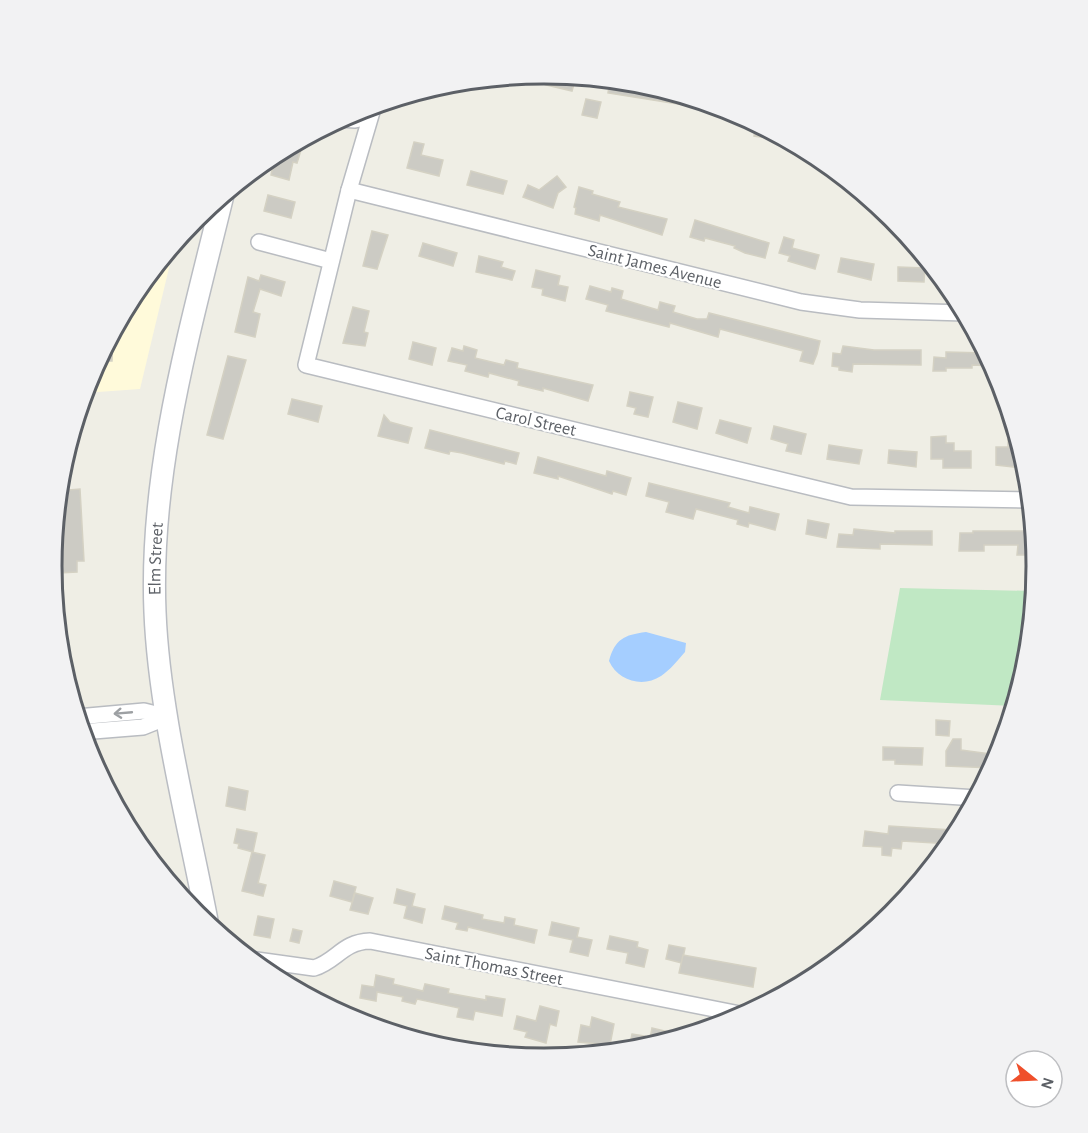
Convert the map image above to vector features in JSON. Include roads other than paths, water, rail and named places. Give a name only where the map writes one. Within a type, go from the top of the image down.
[{"type":"main road","name":"Elm Street","points":[[205,910],[168,717],[158,654],[155,611],[159,502],[173,415],[220,210]]},
{"type":"street","name":"Carol Street","points":[[366,118],[306,365],[851,497],[1021,500]]},
{"type":"street","name":"Saint James Avenue","points":[[349,190],[801,302],[860,310],[954,313]]},
{"type":"street","points":[[259,242],[331,261]]},
{"type":"street","points":[[85,716],[144,711],[168,717]]},
{"type":"street","points":[[91,731],[143,727],[168,717]]},
{"type":"street","points":[[898,793],[968,797]]},
{"type":"street","name":"Saint Thomas Street","points":[[267,962],[314,968],[323,966],[340,950],[356,942],[370,941],[730,1012]]},
{"type":"water","points":[[646,632],[686,643],[685,652],[671,668],[654,680],[639,682],[625,678],[613,668],[609,661],[611,654],[622,639]]}]
